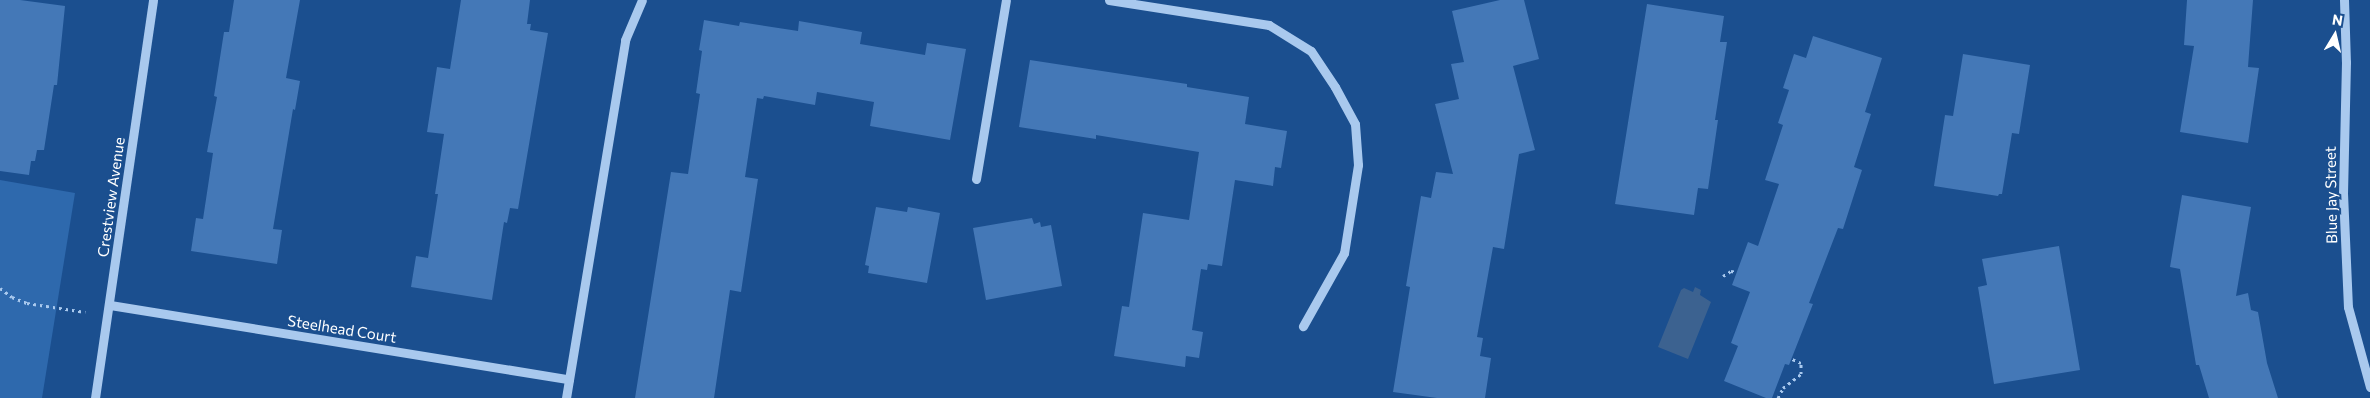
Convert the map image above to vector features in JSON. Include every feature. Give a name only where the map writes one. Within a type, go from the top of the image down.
[{"type":"street","name":"Crestview Avenue","points":[[95,398],[153,0]]},
{"type":"street","points":[[566,398],[625,40],[642,0]]},
{"type":"street","points":[[976,179],[1006,0]]},
{"type":"street","points":[[1110,0],[1269,25],[1311,51],[1335,87],[1355,124],[1358,165],[1344,253],[1303,326]]},
{"type":"street","name":"Blue Jay Street","points":[[2344,0],[2346,62],[2343,193],[2348,307],[2370,387]]},
{"type":"street","name":"Steelhead Court","points":[[110,305],[569,379]]},
{"type":"path","points":[[1723,276],[1731,271],[1737,272]]},
{"type":"path","points":[[0,288],[12,297],[27,303],[108,316]]},
{"type":"path","points":[[1778,398],[1783,388],[1801,374],[1801,363],[1792,359]]},
{"type":"shaded area","points":[[0,180],[75,193],[42,398],[0,398]]},
{"type":"shaded area","points":[[1695,287],[1701,290],[1700,295],[1711,302],[1688,359],[1658,347],[1681,290],[1684,288],[1693,292]]},
{"type":"building","points":[[0,0],[20,0],[65,6],[57,85],[54,85],[44,150],[37,150],[35,161],[31,161],[29,175],[0,171]]},
{"type":"building","points":[[234,0],[300,0],[286,78],[300,81],[295,110],[293,109],[273,229],[282,230],[277,264],[191,251],[196,218],[203,219],[213,153],[207,152],[217,97],[214,96],[224,32],[229,32]]},
{"type":"building","points":[[461,0],[530,0],[527,24],[531,24],[530,30],[548,33],[518,209],[510,208],[507,223],[504,222],[492,300],[411,287],[416,256],[428,258],[438,194],[435,194],[444,134],[427,132],[437,67],[450,69]]},
{"type":"building","points":[[1500,0],[1524,0],[1539,59],[1513,66],[1535,150],[1519,154],[1504,249],[1493,247],[1477,337],[1483,338],[1480,356],[1491,358],[1485,398],[1437,398],[1393,392],[1410,287],[1406,286],[1421,196],[1431,198],[1436,172],[1453,174],[1435,104],[1459,99],[1451,64],[1464,62],[1452,11]]},
{"type":"building","points":[[2187,0],[2253,0],[2248,67],[2259,68],[2248,143],[2180,132],[2194,46],[2184,45]]},
{"type":"building","points":[[1647,4],[1724,16],[1720,42],[1727,42],[1715,120],[1718,120],[1708,189],[1698,188],[1694,215],[1615,204]]},
{"type":"building","points":[[704,20],[739,26],[740,22],[798,31],[799,21],[862,32],[860,44],[925,55],[927,43],[966,49],[950,140],[870,126],[874,102],[817,92],[815,105],[764,96],[763,99],[757,98],[745,177],[758,179],[741,292],[730,290],[714,398],[635,398],[671,172],[688,174],[700,94],[696,93],[702,51],[699,50]]},
{"type":"building","points":[[1813,36],[1882,58],[1865,112],[1871,114],[1854,167],[1862,170],[1843,229],[1838,228],[1809,303],[1813,304],[1789,365],[1785,364],[1772,398],[1766,398],[1724,381],[1738,346],[1731,343],[1750,292],[1732,285],[1748,242],[1758,246],[1779,184],[1765,180],[1783,125],[1778,123],[1789,90],[1783,88],[1794,54],[1806,58]]},
{"type":"building","points":[[1963,54],[2030,65],[2019,134],[2012,133],[2002,194],[1998,196],[1934,186],[1945,115],[1953,116]]},
{"type":"building","points":[[1030,60],[1187,84],[1187,87],[1249,97],[1245,124],[1287,131],[1281,168],[1275,167],[1273,186],[1235,180],[1222,266],[1208,264],[1207,270],[1201,269],[1192,330],[1203,332],[1199,358],[1186,356],[1185,367],[1114,356],[1122,306],[1129,307],[1143,213],[1189,220],[1199,152],[1096,135],[1096,139],[1019,127]]},
{"type":"building","points":[[2182,195],[2251,207],[2236,296],[2248,293],[2251,310],[2258,312],[2267,363],[2278,398],[2209,398],[2199,365],[2196,365],[2180,269],[2170,267]]},
{"type":"building","points":[[876,207],[907,212],[908,207],[940,213],[927,283],[868,273],[869,266],[865,265]]},
{"type":"building","points":[[1032,218],[1034,224],[1040,222],[1041,227],[1051,225],[1062,286],[986,300],[973,228]]},
{"type":"building","points":[[2059,246],[2080,370],[1994,384],[1978,287],[1987,285],[1982,259]]}]
